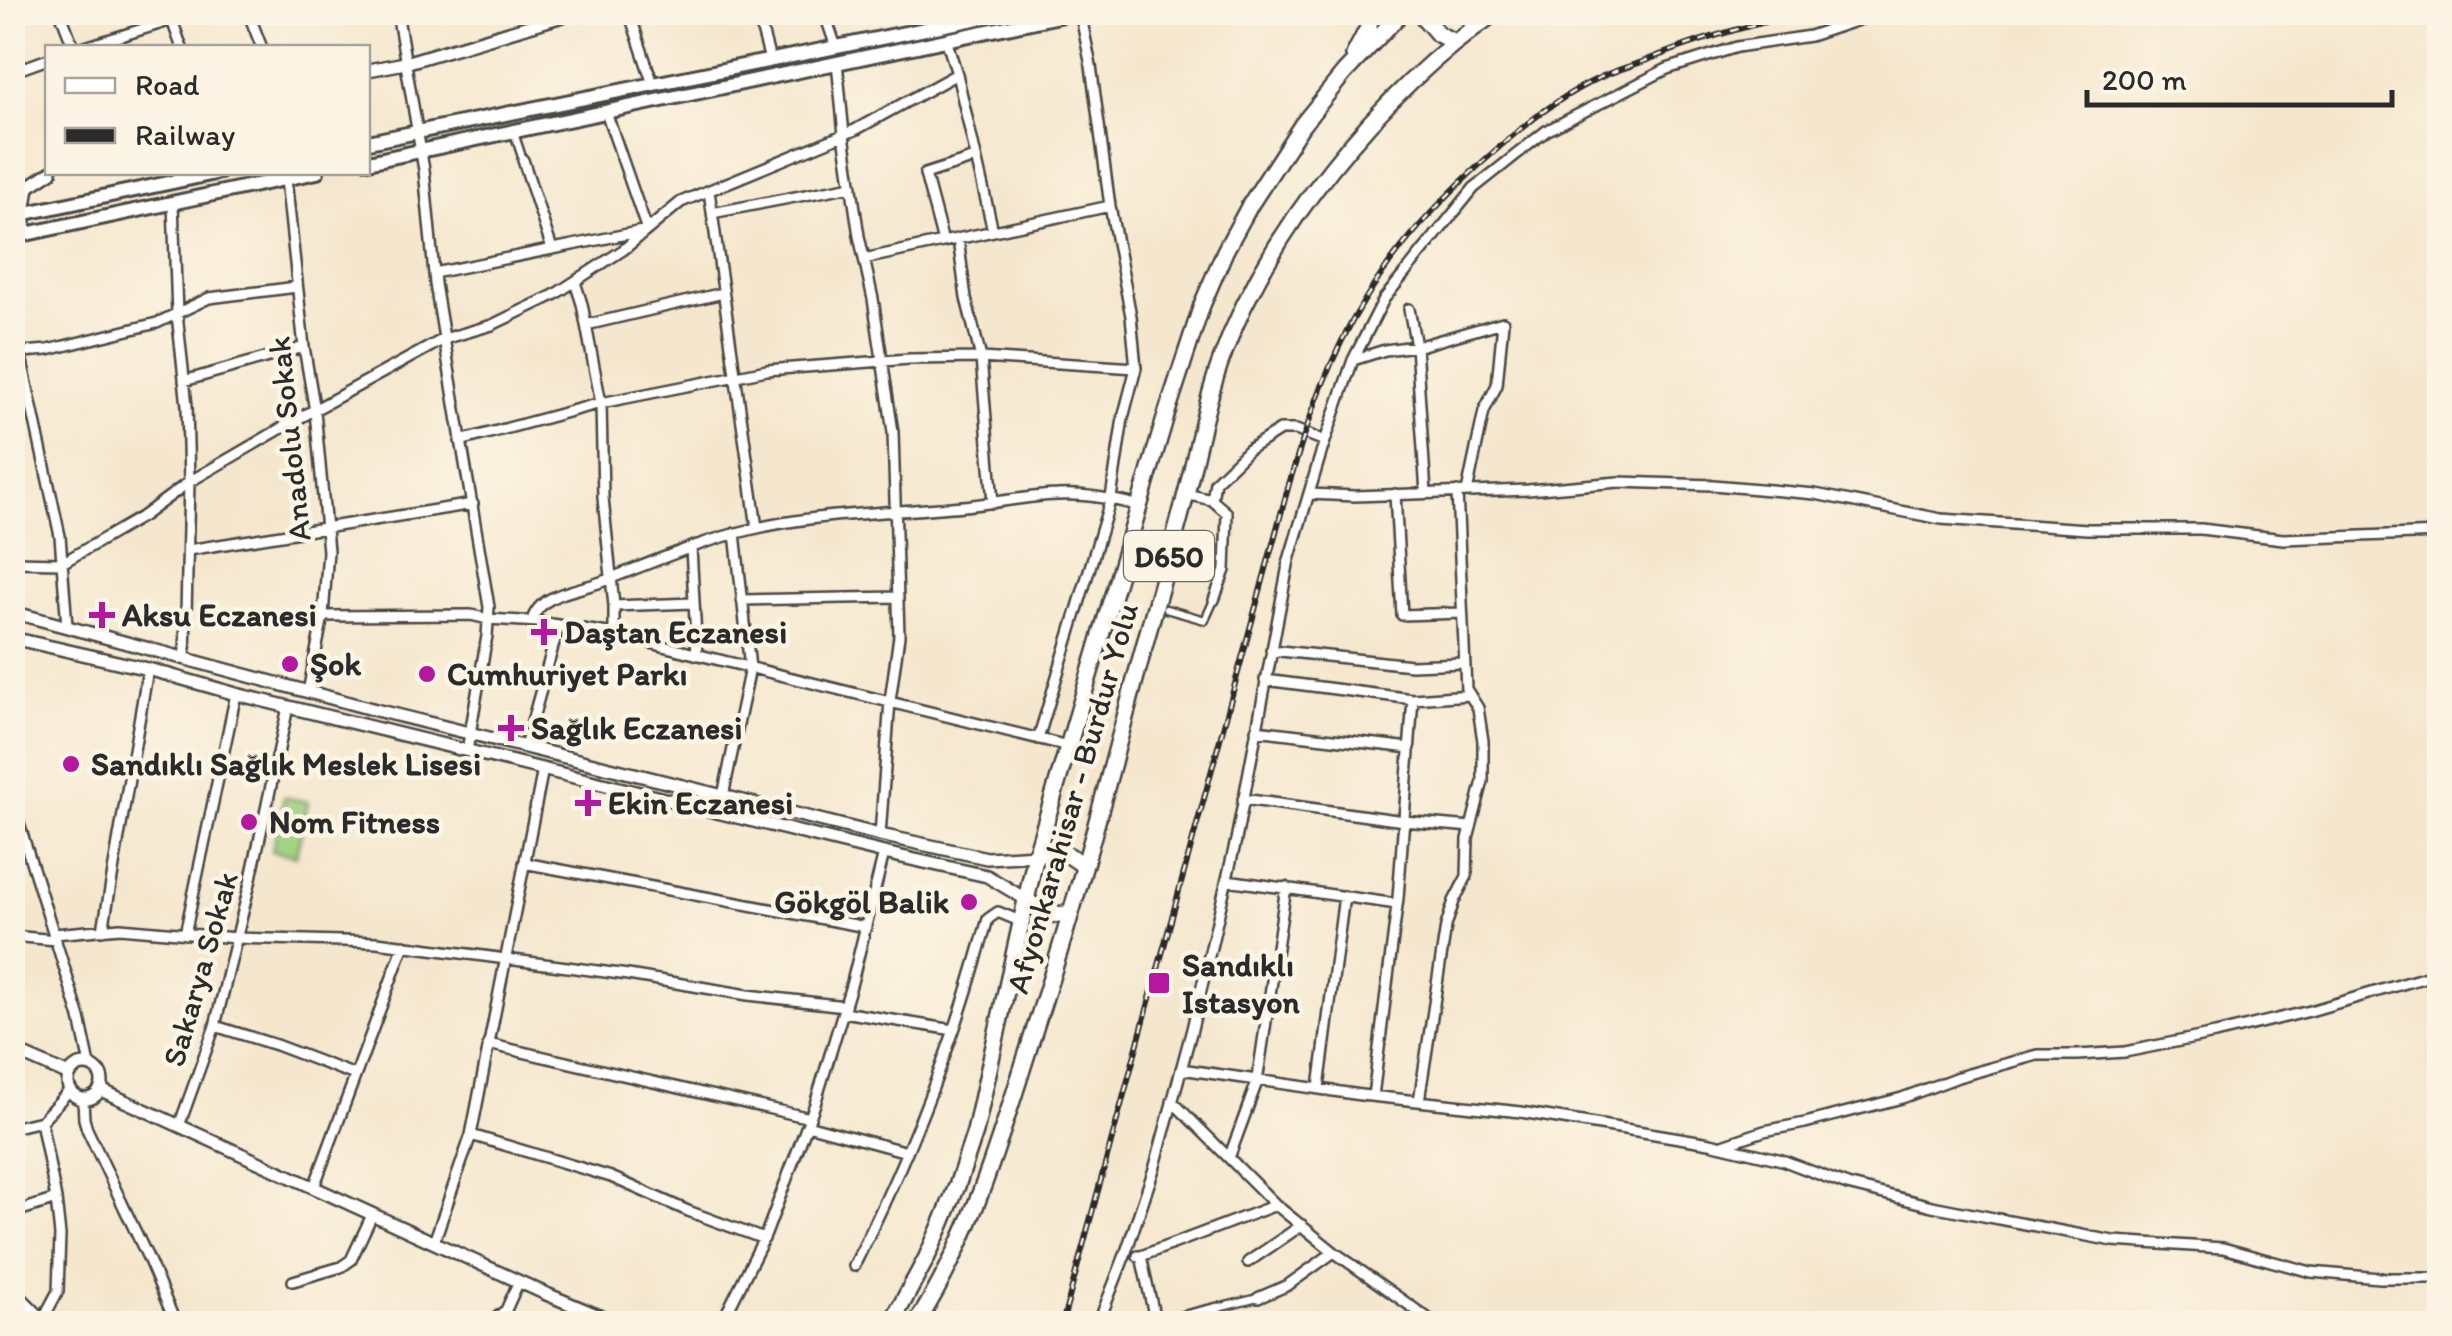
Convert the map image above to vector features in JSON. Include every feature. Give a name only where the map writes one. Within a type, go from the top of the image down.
[{"type":"highway","points":[[1344,74],[1370,26],[1372,12]]},
{"type":"highway","name":"Afyonkarahisar - Burdur Yolu","points":[[891,1324],[942,1224],[975,1132],[1036,855],[1202,305],[1250,205],[1302,125],[1402,12]]},
{"type":"highway","points":[[1419,12],[1438,34],[1454,42]]},
{"type":"highway","name":"Afyonkarahisar - Burdur Yolu","points":[[916,1324],[978,1204],[1071,914],[1221,360],[1234,328],[1274,252],[1352,144],[1454,42],[1492,14]]},
{"type":"highway","points":[[1036,855],[1056,850],[1084,866]]},
{"type":"highway","points":[[1027,900],[1040,912],[1054,917],[1071,914]]},
{"type":"main road","points":[[370,142],[1009,12]]},
{"type":"main road","points":[[370,162],[1079,12]]},
{"type":"main road","points":[[18,215],[206,175]]},
{"type":"main road","points":[[19,236],[304,175]]},
{"type":"street","points":[[60,12],[73,45]]},
{"type":"street","points":[[248,12],[261,45]]},
{"type":"street","points":[[397,12],[444,339],[490,607],[467,751]]},
{"type":"street","points":[[370,70],[576,12]]},
{"type":"street","points":[[629,12],[652,84]]},
{"type":"street","points":[[757,12],[770,60]]},
{"type":"street","points":[[824,12],[836,48]]},
{"type":"street","points":[[1038,738],[1111,498],[1123,418],[1136,368],[1131,316],[1079,12]]},
{"type":"street","points":[[1098,1324],[1155,1166],[1181,1070],[1227,880],[1289,560],[1353,360],[1384,299],[1474,188],[1546,132],[1667,70],[1737,47],[1810,36],[1882,12]]},
{"type":"street","points":[[90,45],[171,16],[181,45]]},
{"type":"street","points":[[946,39],[993,231]]},
{"type":"street","points":[[12,72],[45,60]]},
{"type":"street","points":[[838,62],[844,135],[893,432],[899,636],[880,835]]},
{"type":"street","points":[[12,562],[62,564],[143,516],[189,482],[444,339],[492,325],[554,295],[623,250],[680,202],[844,135],[957,74]]},
{"type":"street","points":[[606,112],[647,230]]},
{"type":"street","points":[[513,131],[552,249]]},
{"type":"street","points":[[943,242],[925,174],[975,158]]},
{"type":"street","points":[[18,215],[28,188],[47,175]]},
{"type":"street","name":"Anadolu Sokak","points":[[286,179],[328,551],[323,616],[308,692]]},
{"type":"street","points":[[12,185],[19,236]]},
{"type":"street","points":[[712,213],[852,186]]},
{"type":"street","points":[[709,190],[756,528]]},
{"type":"street","points":[[173,203],[189,482],[186,658]]},
{"type":"street","points":[[864,258],[1110,206]]},
{"type":"street","points":[[434,273],[647,230]]},
{"type":"street","points":[[958,238],[966,298],[981,358],[993,503]]},
{"type":"street","points":[[575,282],[602,403],[603,498],[614,634]]},
{"type":"street","points":[[67,626],[60,536],[16,353],[48,350],[157,323],[209,298],[298,288]]},
{"type":"street","points":[[586,325],[722,293]]},
{"type":"street","points":[[1409,310],[1416,346],[1426,493]]},
{"type":"street","points":[[1353,360],[1502,322],[1497,385],[1484,411],[1462,492],[1464,663],[1466,690],[1478,708],[1483,781],[1468,839],[1467,876],[1446,926],[1419,1101]]},
{"type":"street","points":[[184,381],[304,347]]},
{"type":"street","points":[[460,441],[602,403],[767,370],[981,358],[1136,368]]},
{"type":"street","points":[[1212,500],[1215,482],[1248,450],[1280,430],[1296,430],[1325,441]]},
{"type":"street","points":[[1308,494],[1528,490],[1618,482],[1815,494],[1941,520],[2087,529],[2200,528],[2283,540],[2440,533]]},
{"type":"street","points":[[532,622],[535,611],[544,602],[756,528],[1060,494],[1111,498],[1140,506]]},
{"type":"street","points":[[1166,609],[1205,620],[1225,570],[1228,512],[1212,500],[1186,494]]},
{"type":"street","points":[[1395,494],[1402,615],[1461,612]]},
{"type":"street","points":[[188,550],[473,504]]},
{"type":"street","points":[[723,796],[750,668],[736,533]]},
{"type":"street","points":[[691,548],[697,655]]},
{"type":"street","points":[[742,600],[898,597]]},
{"type":"street","points":[[614,606],[693,602]]},
{"type":"street","points":[[12,612],[470,734],[880,835],[987,858],[1036,855]]},
{"type":"street","points":[[323,616],[471,615],[614,634],[1068,746]]},
{"type":"street","points":[[525,747],[559,625]]},
{"type":"street","points":[[12,638],[987,876],[1027,900]]},
{"type":"street","points":[[1271,650],[1411,665],[1464,663]]},
{"type":"street","points":[[104,930],[148,669]]},
{"type":"street","points":[[1265,680],[1414,699],[1470,695]]},
{"type":"street","points":[[185,934],[236,694]]},
{"type":"street","points":[[1373,1096],[1397,904],[1414,699]]},
{"type":"street","name":"Sakarya Sokak","points":[[179,1126],[216,1026],[288,707]]},
{"type":"street","points":[[1256,730],[1410,748]]},
{"type":"street","points":[[434,1242],[471,1135],[542,769]]},
{"type":"street","points":[[1244,799],[1471,827]]},
{"type":"street","points":[[12,801],[80,1018],[90,1065]]},
{"type":"street","points":[[720,1324],[764,1239],[808,1122],[844,1009],[884,853]]},
{"type":"street","points":[[524,862],[866,926]]},
{"type":"street","points":[[1227,880],[1397,904]]},
{"type":"street","points":[[1229,1158],[1257,1082],[1286,887]]},
{"type":"street","points":[[1319,1088],[1344,896]]},
{"type":"street","points":[[854,1266],[888,1196],[954,1030],[988,919],[998,912],[1022,922]]},
{"type":"street","points":[[12,936],[55,937],[120,928],[236,938],[376,942],[628,974],[954,1030]]},
{"type":"street","points":[[314,1187],[404,946]]},
{"type":"street","points":[[1720,1146],[1764,1130],[1902,1098],[1958,1077],[2037,1055],[2125,1052],[2216,1034],[2310,1012],[2440,973]]},
{"type":"street","points":[[216,1026],[355,1075]]},
{"type":"street","points":[[488,1044],[808,1122],[906,1152]]},
{"type":"street","points":[[12,1050],[69,1074]]},
{"type":"street","points":[[69,1074],[78,1066],[90,1065],[102,1078],[101,1090],[94,1098],[83,1100],[70,1091]]},
{"type":"street","points":[[1181,1070],[1586,1122],[1720,1146],[1782,1160],[1846,1185],[2063,1232],[2222,1248],[2310,1272],[2440,1278]]},
{"type":"street","points":[[12,1128],[41,1120],[70,1091],[69,1074]]},
{"type":"street","points":[[101,1090],[518,1281],[590,1318],[618,1324]]},
{"type":"street","points":[[83,1100],[87,1129],[176,1324]]},
{"type":"street","points":[[1172,1101],[1302,1226],[1420,1319],[1436,1324]]},
{"type":"street","points":[[12,1288],[46,1321],[58,1291],[60,1235],[41,1120]]},
{"type":"street","points":[[471,1135],[611,1177],[764,1239]]},
{"type":"street","points":[[12,1214],[56,1198]]},
{"type":"street","points":[[1125,1256],[1141,1256],[1276,1204]]},
{"type":"street","points":[[293,1281],[341,1267],[351,1260],[372,1215]]},
{"type":"street","points":[[1248,1262],[1302,1226]]},
{"type":"street","points":[[1141,1256],[1156,1323],[1258,1298],[1288,1285],[1334,1252]]},
{"type":"street","points":[[489,1324],[506,1310],[518,1281]]},
{"type":"street","points":[[506,1310],[508,1324]]},
{"type":"green space","points":[[284,797],[308,802],[296,856],[272,851]]},
{"type":"railway","points":[[1062,1324],[1289,484],[1320,390],[1352,322],[1405,243],[1437,207],[1501,146],[1555,103],[1604,76],[1683,46],[1810,12]]},
{"type":"place","name":"Aksu Eczanesi","points":[[102,615]]},
{"type":"place","name":"Daştan Eczanesi","points":[[544,632]]},
{"type":"place","name":"Şok","points":[[290,664]]},
{"type":"place","name":"Cumhuriyet Parkı","points":[[427,674]]},
{"type":"place","name":"Sağlık Eczanesi","points":[[511,728]]},
{"type":"place","name":"Sandıklı Sağlık Meslek Lisesi","points":[[71,764]]},
{"type":"place","name":"Ekin Eczanesi","points":[[588,803]]},
{"type":"place","name":"Nom Fitness","points":[[249,822]]},
{"type":"place","name":"Gökgöl Balik","points":[[969,902]]},
{"type":"place","name":"Sandıklı Istasyon","points":[[1159,983]]}]
